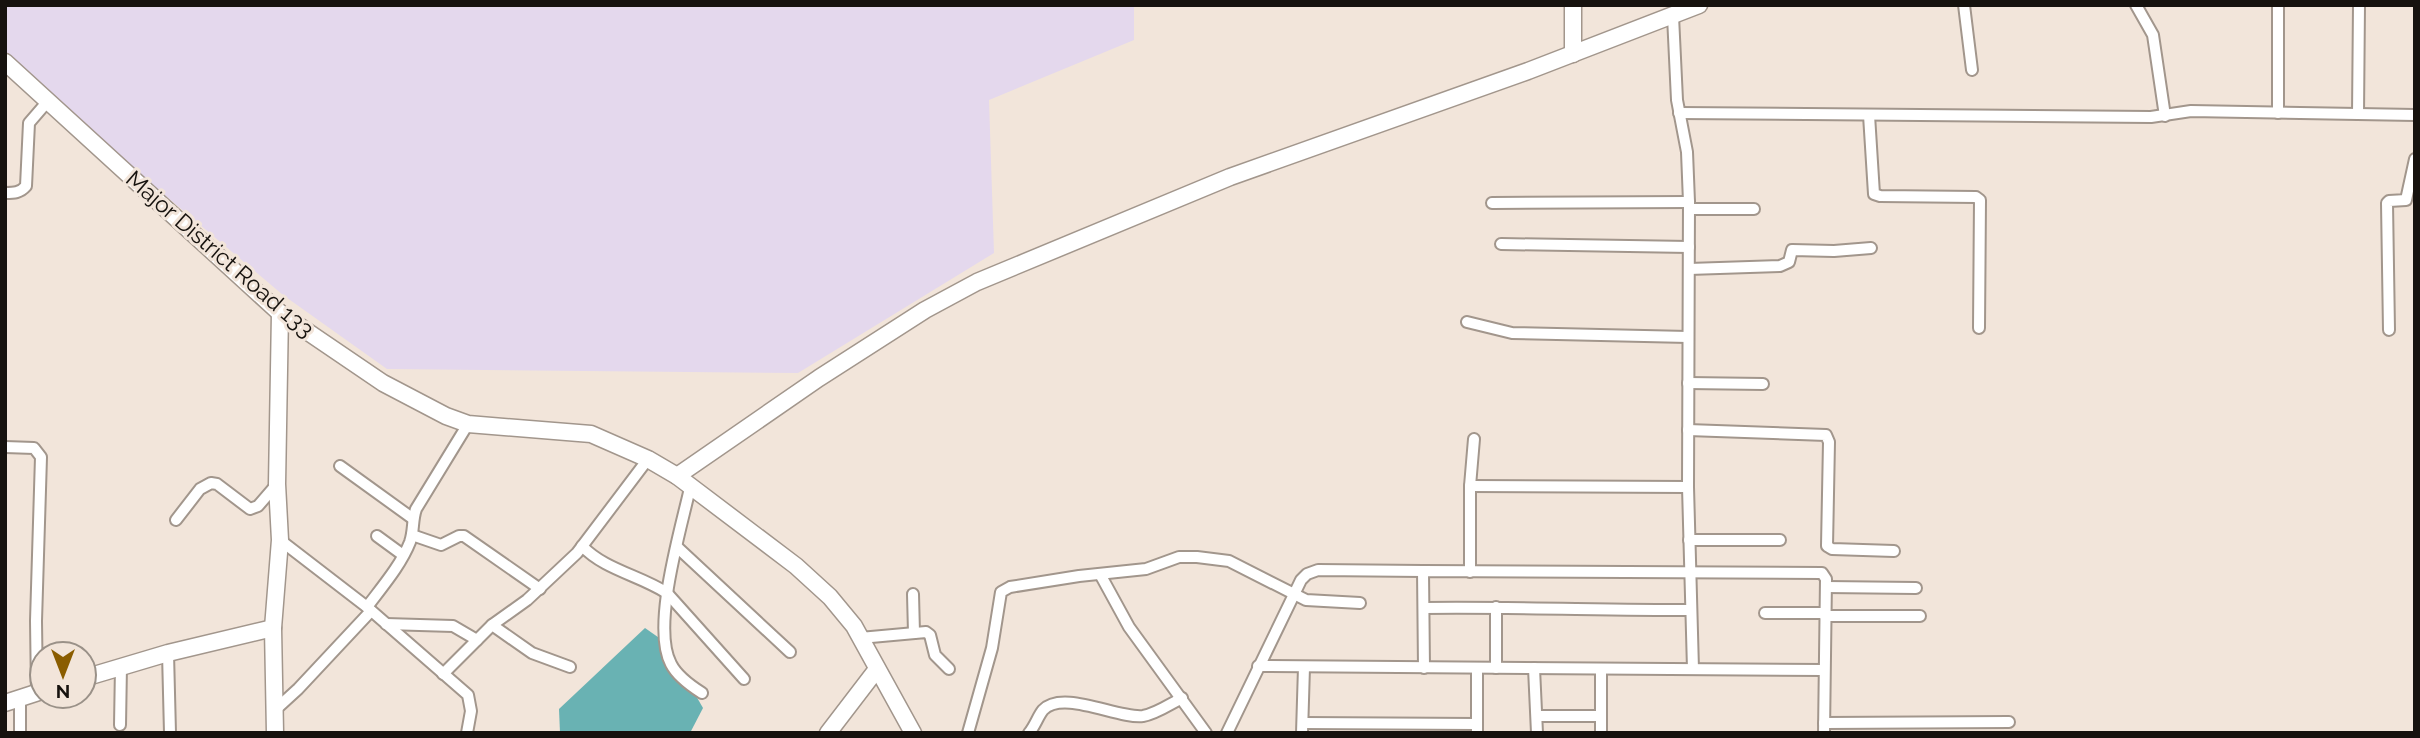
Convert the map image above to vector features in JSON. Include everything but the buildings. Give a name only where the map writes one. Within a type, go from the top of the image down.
[{"type":"street","points":[[1573,5],[1573,54]]},
{"type":"street","points":[[677,477],[843,363],[925,310],[977,282],[1230,177],[1573,54],[1699,5]]},
{"type":"street","points":[[1964,5],[1972,70]]},
{"type":"street","points":[[2136,5],[2153,35],[2165,116]]},
{"type":"street","points":[[2278,5],[2278,113]]},
{"type":"street","points":[[2358,114],[2359,5]]},
{"type":"street","points":[[1673,16],[1679,113],[1687,152],[1689,206],[1688,487],[1693,669]]},
{"type":"street","name":"Major District Road 133","points":[[5,62],[280,313],[383,383],[446,416],[468,424],[592,434],[648,459],[677,477],[811,579],[847,616],[912,733]]},
{"type":"street","points":[[5,193],[22,191],[26,186],[29,123],[48,101]]},
{"type":"street","points":[[1679,113],[2165,116],[2191,111],[2415,115]]},
{"type":"street","points":[[1869,115],[1874,194],[1976,197],[1980,200],[1979,328]]},
{"type":"street","points":[[2389,330],[2387,202],[2406,200],[2415,159]]},
{"type":"street","points":[[1492,204],[1754,209]]},
{"type":"street","points":[[1502,244],[1689,247]]},
{"type":"street","points":[[1689,269],[1780,267],[1789,262],[1792,250],[1871,248]]},
{"type":"street","points":[[275,733],[273,628],[280,540],[277,484],[280,313]]},
{"type":"street","points":[[1467,322],[1513,333],[1688,337]]},
{"type":"street","points":[[1688,383],[1763,384]]},
{"type":"street","points":[[275,710],[298,689],[369,609],[403,555],[412,535],[412,518],[468,424]]},
{"type":"street","points":[[1688,430],[1826,435],[1829,442],[1827,546],[1832,549],[1894,551]]},
{"type":"street","points":[[1470,572],[1470,486],[1474,439]]},
{"type":"street","points":[[5,447],[34,448],[41,457],[37,640]]},
{"type":"street","points":[[443,674],[492,625],[540,589],[582,546],[648,459]]},
{"type":"street","points":[[340,466],[412,518]]},
{"type":"street","points":[[176,520],[200,489],[211,483],[218,484],[250,509],[258,506],[277,484]]},
{"type":"street","points":[[1470,486],[1688,487]]},
{"type":"street","points":[[690,488],[667,593],[665,642],[672,666],[702,693]]},
{"type":"street","points":[[412,535],[441,545],[464,536],[540,589]]},
{"type":"street","points":[[377,536],[403,555]]},
{"type":"street","points":[[280,540],[369,609],[468,695],[471,701],[467,733]]},
{"type":"street","points":[[1689,540],[1780,540]]},
{"type":"street","points":[[582,546],[606,565],[667,593],[744,679]]},
{"type":"street","points":[[677,547],[790,652]]},
{"type":"street","points":[[968,733],[992,648],[1000,592],[1010,587],[1146,569],[1179,557],[1197,557],[1229,561],[1314,602],[1360,603]]},
{"type":"street","points":[[1232,733],[1227,733],[1293,594],[1307,574],[1318,570],[1822,573],[1826,576],[1824,728],[2009,722]]},
{"type":"street","points":[[1423,571],[1424,667]]},
{"type":"street","points":[[1100,574],[1129,627],[1206,733]]},
{"type":"street","points":[[1826,587],[1916,588]]},
{"type":"street","points":[[913,594],[914,633]]},
{"type":"street","points":[[1496,607],[1496,668]]},
{"type":"street","points":[[1424,608],[1690,610]]},
{"type":"street","points":[[1765,613],[1920,616]]},
{"type":"street","points":[[386,624],[453,626],[477,640]]},
{"type":"street","points":[[492,625],[532,653],[570,667]]},
{"type":"street","points":[[98,673],[168,653],[273,628]]},
{"type":"street","points":[[860,638],[926,632],[930,635],[935,655],[949,669]]},
{"type":"street","points":[[168,653],[170,733]]},
{"type":"street","points":[[120,725],[121,666]]},
{"type":"street","points":[[1258,666],[1824,670]]},
{"type":"street","points":[[1304,667],[1303,728],[1477,729],[1477,668]]},
{"type":"street","points":[[1534,668],[1537,733]]},
{"type":"street","points":[[1601,668],[1601,733]]},
{"type":"street","points":[[828,733],[877,669]]},
{"type":"street","points":[[1029,733],[1042,710],[1052,704],[1083,704],[1140,716],[1150,714],[1182,698]]},
{"type":"street","points":[[13,701],[20,733]]},
{"type":"street","points":[[1537,716],[1601,716]]},
{"type":"shaded area","points":[[5,5],[1134,5],[1134,40],[989,100],[994,253],[798,373],[387,369],[283,295],[5,60]]},
{"type":"water","points":[[645,628],[665,642],[703,708],[690,733],[560,733],[559,709]]}]
